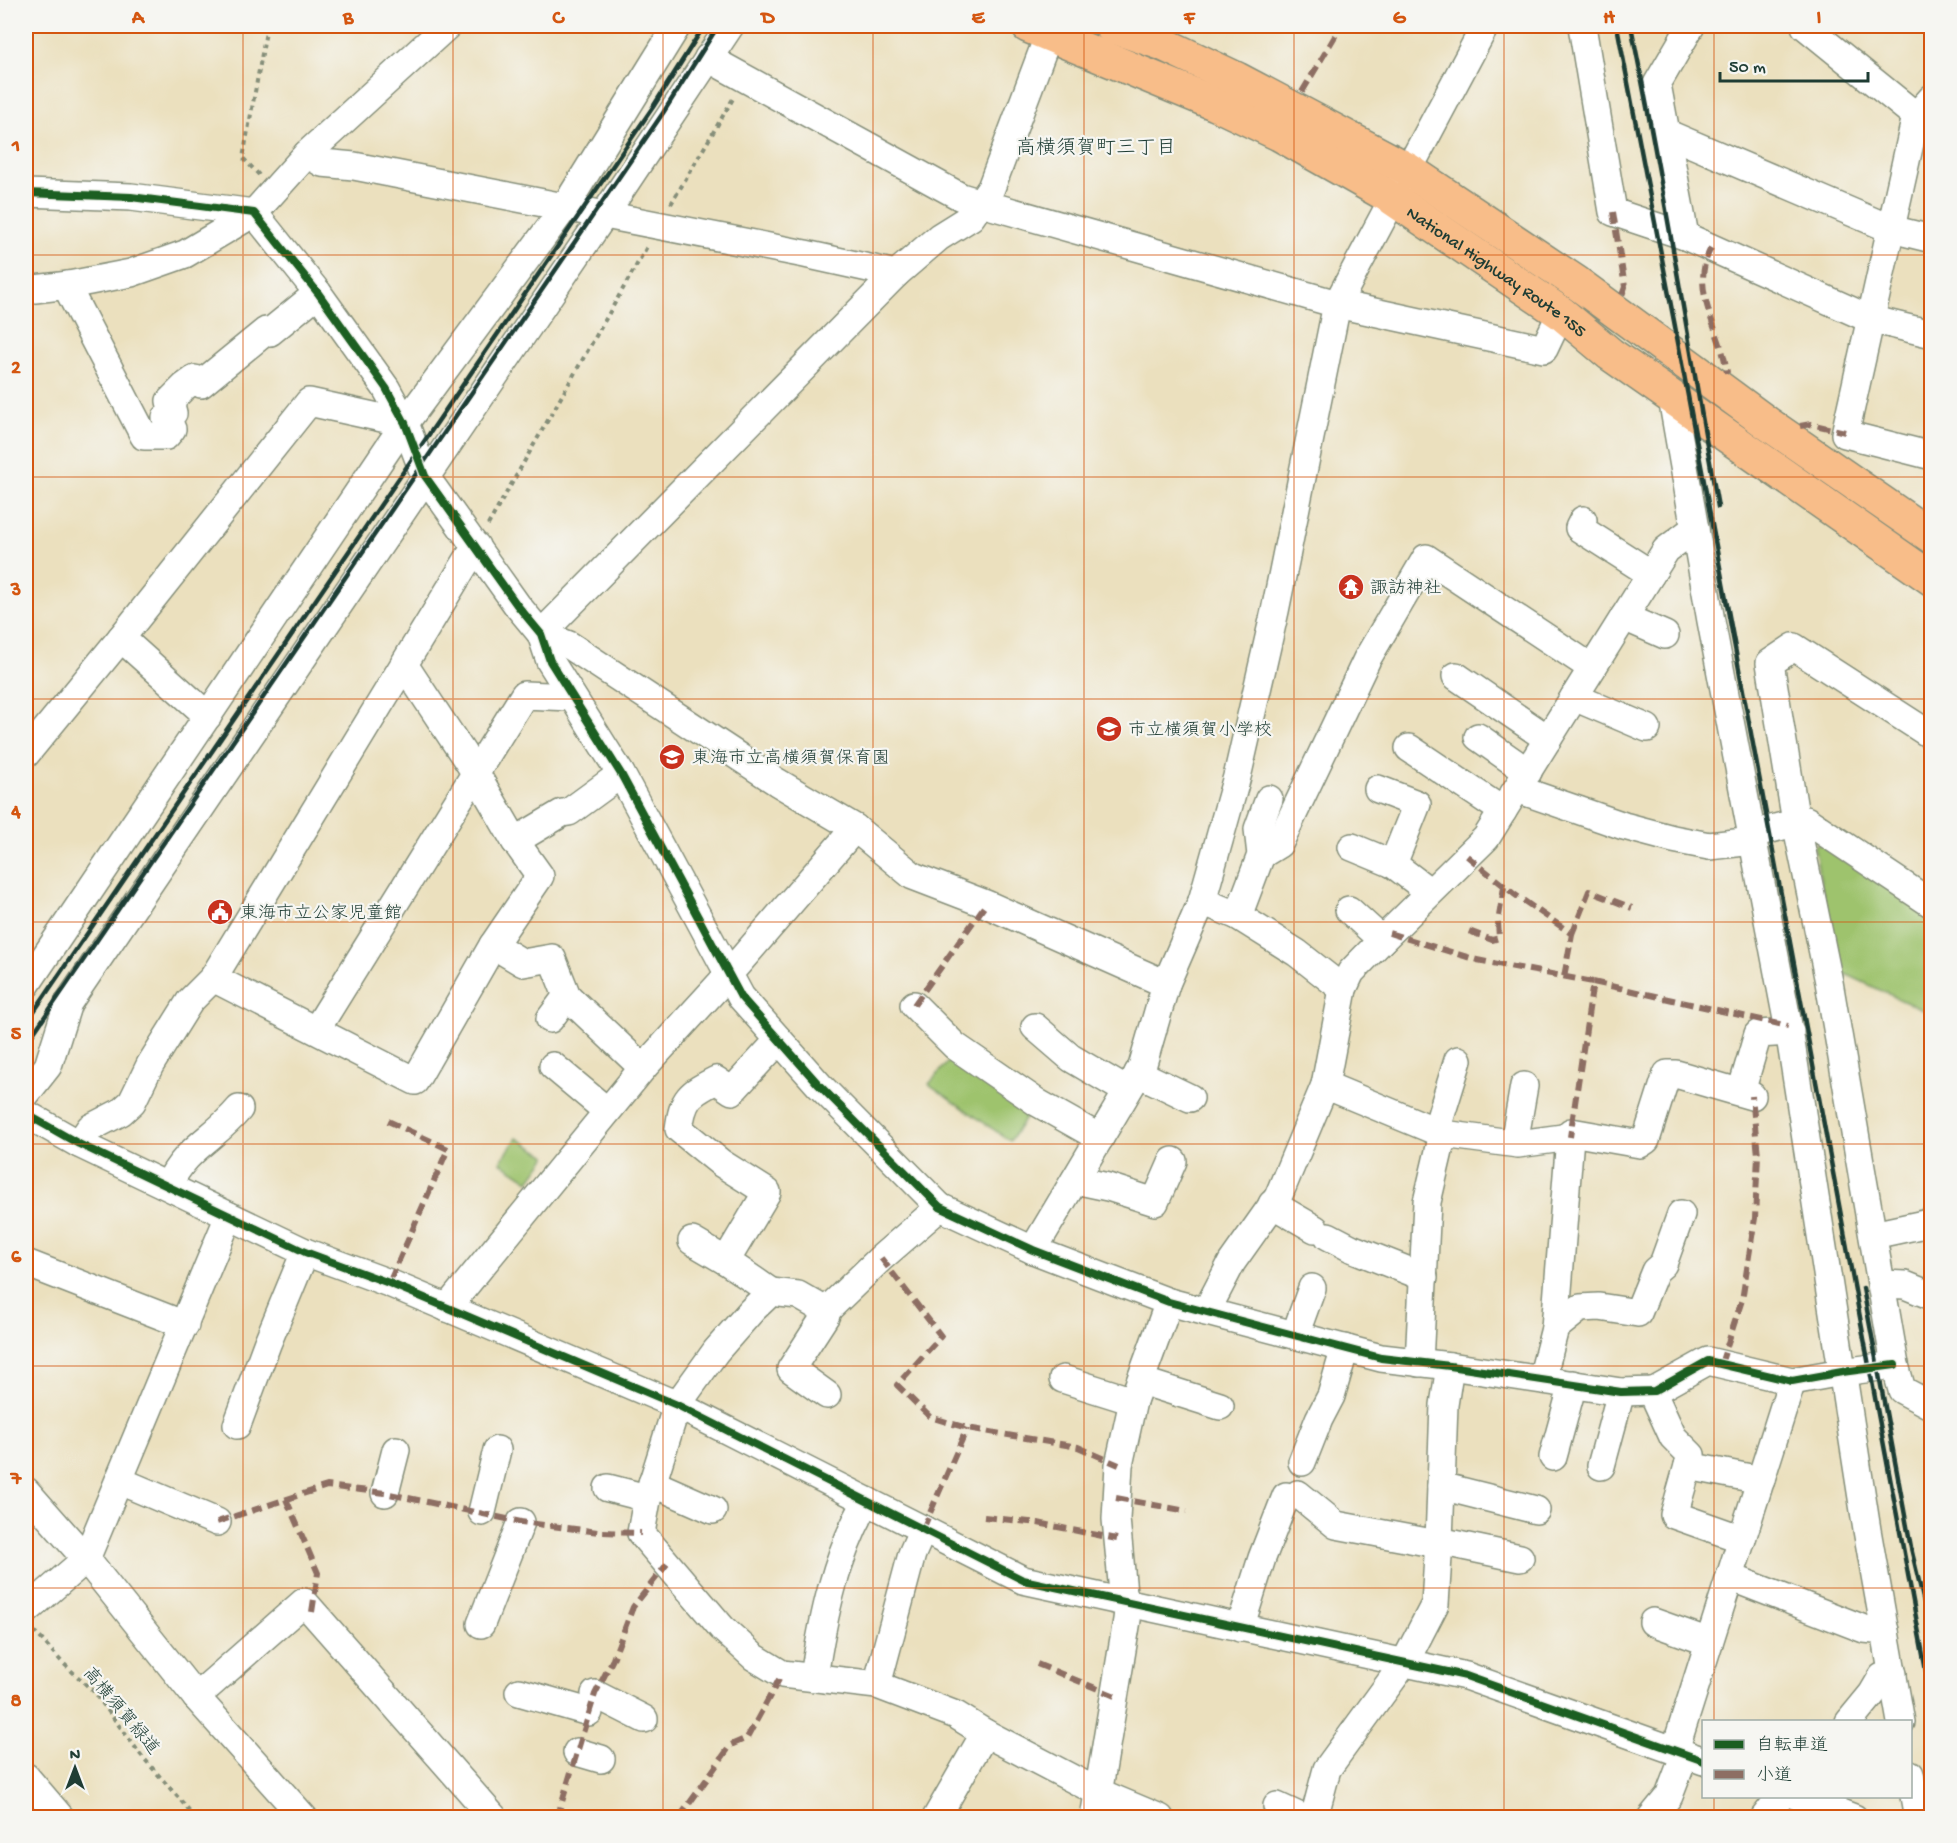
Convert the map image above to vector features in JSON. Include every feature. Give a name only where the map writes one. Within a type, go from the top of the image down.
[{"type":"highway","name":"National Highway Route 155","points":[[1111,26],[1164,44],[1237,79],[1407,169],[1578,283],[1767,423],[1932,537]]},
{"type":"highway","name":"National Highway Route 155","points":[[1039,30],[1226,108],[1279,134],[1392,198],[1561,313],[1610,354],[1932,579]]},
{"type":"street","points":[[26,307],[46,287],[130,273],[185,254],[254,213],[307,154],[447,26]]},
{"type":"street","points":[[26,985],[405,423],[565,207],[677,26]]},
{"type":"street","points":[[26,1094],[48,1066],[68,1003],[730,26]]},
{"type":"street","points":[[1034,1250],[1142,1067],[1166,984],[1202,901],[1238,773],[1273,622],[1337,304],[1485,26]]},
{"type":"street","points":[[1582,26],[1612,212],[1685,236],[1870,319],[1932,334]]},
{"type":"street","points":[[1685,236],[1657,84],[1691,26]]},
{"type":"street","points":[[1805,26],[1926,112],[1891,229],[1845,434],[1932,456]]},
{"type":"street","points":[[541,634],[896,274],[939,237],[971,217],[991,188],[1039,30]]},
{"type":"street","points":[[708,58],[961,196],[981,203],[1337,304],[1544,349],[1561,313]]},
{"type":"street","points":[[1666,133],[1891,229],[1932,239]]},
{"type":"street","points":[[307,154],[322,163],[354,166],[896,274]]},
{"type":"street","points":[[26,193],[131,197],[254,213],[318,293],[386,388],[405,423],[425,476],[517,605],[541,634],[550,662],[621,774],[741,997],[819,1085],[940,1207],[1034,1250],[1169,1302],[1382,1358],[1622,1392],[1652,1391],[1708,1361],[1792,1381],[1895,1365]]},
{"type":"street","points":[[46,287],[70,293],[144,436],[166,436],[172,429],[166,418],[173,413],[170,401],[184,387],[195,379],[201,384],[266,331],[270,332],[318,293]]},
{"type":"street","points":[[1672,398],[1710,621],[1790,1032],[1842,1372],[1901,1720]]},
{"type":"street","points":[[26,753],[309,402],[405,423]]},
{"type":"street","points":[[1583,520],[1579,528],[1651,574]]},
{"type":"street","points":[[1206,1312],[1232,1262],[1278,1197],[1325,1085],[1344,989],[1351,972],[1486,838],[1666,550],[1695,528]]},
{"type":"street","points":[[79,1144],[90,1128],[121,1112],[132,1102],[150,1065],[190,1001],[213,978],[476,546]]},
{"type":"street","points":[[1261,855],[1279,844],[1367,659],[1426,558],[1592,668]]},
{"type":"street","points":[[1624,617],[1665,635]]},
{"type":"street","points":[[541,634],[569,645],[777,782],[855,828],[913,876],[986,904],[1166,984]]},
{"type":"street","points":[[121,638],[208,716]]},
{"type":"street","points":[[1932,736],[1794,647],[1770,663],[1796,822],[1829,982],[1895,1365],[1902,1390],[1932,1406]]},
{"type":"street","points":[[213,978],[414,1080],[493,945],[540,876],[405,666]]},
{"type":"street","points":[[1456,676],[1548,739]]},
{"type":"street","points":[[316,1030],[524,695],[571,697]]},
{"type":"street","points":[[1574,698],[1647,728]]},
{"type":"street","points":[[1478,737],[1516,791]]},
{"type":"street","points":[[1409,748],[1516,791],[1613,823],[1709,846],[1752,837],[1806,819],[1932,904]]},
{"type":"street","points":[[516,841],[562,813],[569,812],[621,774]]},
{"type":"street","points":[[1378,789],[1417,804],[1393,864]]},
{"type":"street","points":[[1238,916],[1261,855],[1258,829],[1269,799]]},
{"type":"street","points":[[447,1308],[643,1068],[728,975],[855,828]]},
{"type":"street","points":[[1352,847],[1393,864],[1430,892]]},
{"type":"street","points":[[1202,901],[1238,916],[1297,954],[1344,989]]},
{"type":"street","points":[[1349,910],[1382,940]]},
{"type":"street","points":[[493,945],[523,963],[552,958],[567,996],[643,1068]]},
{"type":"street","points":[[550,1019],[567,996]]},
{"type":"street","points":[[914,1005],[955,1046],[1038,1103],[1100,1138]]},
{"type":"street","points":[[1035,1027],[1071,1058],[1132,1082],[1190,1098]]},
{"type":"street","points":[[1571,1132],[1640,1144],[1646,1140],[1667,1074],[1747,1094],[1758,1034],[1790,1032]]},
{"type":"street","points":[[726,1261],[767,1192],[721,1163],[679,1129],[682,1108],[687,1099],[700,1088],[716,1080],[732,1091],[779,1040]]},
{"type":"street","points":[[1419,1363],[1427,1202],[1440,1132],[1458,1060]]},
{"type":"street","points":[[553,1066],[607,1111]]},
{"type":"street","points":[[1325,1085],[1440,1132],[1514,1143],[1570,1137],[1555,1328],[1542,1379]]},
{"type":"street","points":[[1514,1143],[1524,1086]]},
{"type":"street","points":[[168,1186],[183,1161],[202,1142],[228,1123],[239,1109]]},
{"type":"street","points":[[26,1114],[79,1144],[304,1252],[389,1283],[677,1405],[1023,1580],[1466,1676],[1688,1755]]},
{"type":"street","points":[[1075,1179],[1155,1202],[1173,1161]]},
{"type":"street","points":[[1272,1204],[1368,1256],[1424,1277]]},
{"type":"street","points":[[827,1395],[791,1369],[826,1316],[826,1311],[881,1258],[940,1207]]},
{"type":"street","points":[[1555,1328],[1580,1308],[1599,1307],[1638,1313],[1655,1271],[1663,1264],[1681,1214]]},
{"type":"street","points":[[29,1620],[86,1559],[229,1216]]},
{"type":"street","points":[[1873,1235],[1929,1223],[1932,1220]]},
{"type":"street","points":[[693,1241],[771,1292],[798,1295],[826,1311]]},
{"type":"street","points":[[237,1425],[304,1252]]},
{"type":"street","points":[[26,1263],[184,1325]]},
{"type":"street","points":[[1882,1284],[1905,1286],[1932,1296]]},
{"type":"street","points":[[1295,1335],[1312,1288]]},
{"type":"street","points":[[771,1292],[716,1351],[677,1405],[649,1491],[641,1533],[722,1628],[754,1657],[782,1674],[877,1685],[956,1715],[1096,1805],[1160,1818]]},
{"type":"street","points":[[1096,1805],[1128,1611],[1124,1603],[1117,1539],[1116,1488],[1137,1391],[1169,1302]]},
{"type":"street","points":[[1302,1462],[1331,1396],[1345,1348]]},
{"type":"street","points":[[1314,1818],[1328,1769],[1405,1662],[1435,1604],[1444,1405],[1450,1366]]},
{"type":"street","points":[[1063,1379],[1220,1406]]},
{"type":"street","points":[[1651,1818],[1669,1796],[1688,1755],[1709,1642],[1792,1381]]},
{"type":"street","points":[[1553,1457],[1573,1384]]},
{"type":"street","points":[[1652,1391],[1673,1437],[1691,1455],[1674,1515],[1742,1539]]},
{"type":"street","points":[[1601,1466],[1622,1392]]},
{"type":"street","points":[[385,1493],[396,1450]]},
{"type":"street","points":[[482,1512],[497,1450]]},
{"type":"street","points":[[1688,1466],[1761,1480]]},
{"type":"street","points":[[120,1481],[217,1522]]},
{"type":"street","points":[[1441,1486],[1536,1510]]},
{"type":"street","points":[[608,1488],[649,1491],[713,1510]]},
{"type":"street","points":[[26,1491],[86,1559],[196,1696],[304,1818]]},
{"type":"street","points":[[1240,1628],[1262,1558],[1292,1495],[1336,1525],[1432,1543],[1439,1541],[1520,1558]]},
{"type":"street","points":[[814,1677],[821,1630],[834,1580],[854,1526],[867,1501]]},
{"type":"street","points":[[481,1624],[521,1522]]},
{"type":"street","points":[[877,1685],[912,1554],[923,1529]]},
{"type":"street","points":[[1730,1577],[1864,1629],[1885,1630]]},
{"type":"street","points":[[196,1696],[304,1602],[494,1818]]},
{"type":"street","points":[[1653,1622],[1709,1642]]},
{"type":"street","points":[[1851,1720],[1872,1694],[1882,1677],[1893,1674]]},
{"type":"street","points":[[519,1692],[592,1703],[644,1719]]},
{"type":"street","points":[[936,1818],[985,1733]]},
{"type":"street","points":[[26,1777],[61,1818]]},
{"type":"street","points":[[1912,1780],[1918,1818]]},
{"type":"street","points":[[1764,1818],[1780,1798]]},
{"type":"street","points":[[1800,1798],[1854,1818]]},
{"type":"street","points":[[1277,1806],[1303,1818]]},
{"type":"path","points":[[267,26],[243,158],[274,192]]},
{"type":"path","points":[[476,546],[658,226],[746,78]]},
{"type":"green space","points":[[1823,841],[1931,913],[1931,1014],[1837,970],[1814,846]]},
{"type":"green space","points":[[959,1049],[1036,1102],[1010,1141],[929,1084]]},
{"type":"green space","points":[[517,1138],[547,1156],[529,1181],[500,1162]]},
{"type":"railway","points":[[26,1023],[653,107],[704,26]]},
{"type":"railway","points":[[26,1044],[663,113],[718,26]]},
{"type":"railway","points":[[1617,26],[1932,1703]]},
{"type":"railway","points":[[1631,26],[1718,507]]},
{"type":"railway","points":[[1863,1288],[1911,1548],[1932,1636]]},
{"type":"marked path","points":[[1302,92],[1341,26]]},
{"type":"marked path","points":[[1613,212],[1625,287],[1621,298]]},
{"type":"marked path","points":[[1711,248],[1705,264],[1703,280],[1708,311],[1724,357],[1727,373]]},
{"type":"marked path","points":[[1800,426],[1811,424],[1845,432]]},
{"type":"marked path","points":[[1467,856],[1514,894],[1572,934],[1564,977]]},
{"type":"marked path","points":[[1469,931],[1492,940],[1499,938],[1498,922],[1504,887]]},
{"type":"marked path","points":[[1572,934],[1589,891],[1632,908]]},
{"type":"marked path","points":[[914,1005],[986,904]]},
{"type":"marked path","points":[[1389,933],[1477,960],[1593,982],[1570,1137]]},
{"type":"marked path","points":[[1593,982],[1788,1026]]},
{"type":"marked path","points":[[1721,1364],[1742,1300],[1755,1218],[1758,1155],[1752,1096]]},
{"type":"marked path","points":[[388,1121],[448,1149],[389,1283]]},
{"type":"marked path","points":[[881,1258],[941,1336],[897,1385],[930,1417],[967,1428],[1078,1447],[1119,1465]]},
{"type":"marked path","points":[[923,1529],[967,1428]]},
{"type":"marked path","points":[[217,1522],[327,1486],[385,1493],[521,1522],[598,1532],[641,1533]]},
{"type":"marked path","points":[[1116,1498],[1187,1511]]},
{"type":"marked path","points":[[286,1499],[318,1573],[312,1612]]},
{"type":"marked path","points":[[984,1517],[1038,1523],[1117,1539]]},
{"type":"marked path","points":[[557,1818],[595,1694],[613,1659],[633,1607],[667,1564]]},
{"type":"marked path","points":[[1037,1664],[1115,1696]]},
{"type":"marked path","points":[[679,1818],[731,1745],[747,1738],[782,1674]]},
{"type":"cycle path","points":[[26,193],[131,197],[254,213],[318,293],[386,388],[405,423],[425,476],[517,605],[541,634],[550,661],[621,774],[741,997],[819,1085],[940,1207],[1033,1250],[1169,1302],[1381,1358],[1621,1392],[1654,1391],[1708,1361],[1792,1381],[1895,1365]]},
{"type":"cycle path","points":[[26,1114],[79,1144],[305,1252],[389,1283],[677,1405],[1023,1580],[1466,1676],[1702,1760]]},
{"type":"place","name":"諏訪神社","points":[[1351,587]]},
{"type":"place","name":"市立横須賀小学校","points":[[1109,729]]},
{"type":"place","name":"東海市立高横須賀保育園","points":[[672,757]]},
{"type":"place","name":"東海市立公家児童館","points":[[220,912]]},
{"type":"district","name":"高横須賀町三丁目","points":[[1096,146]]}]
